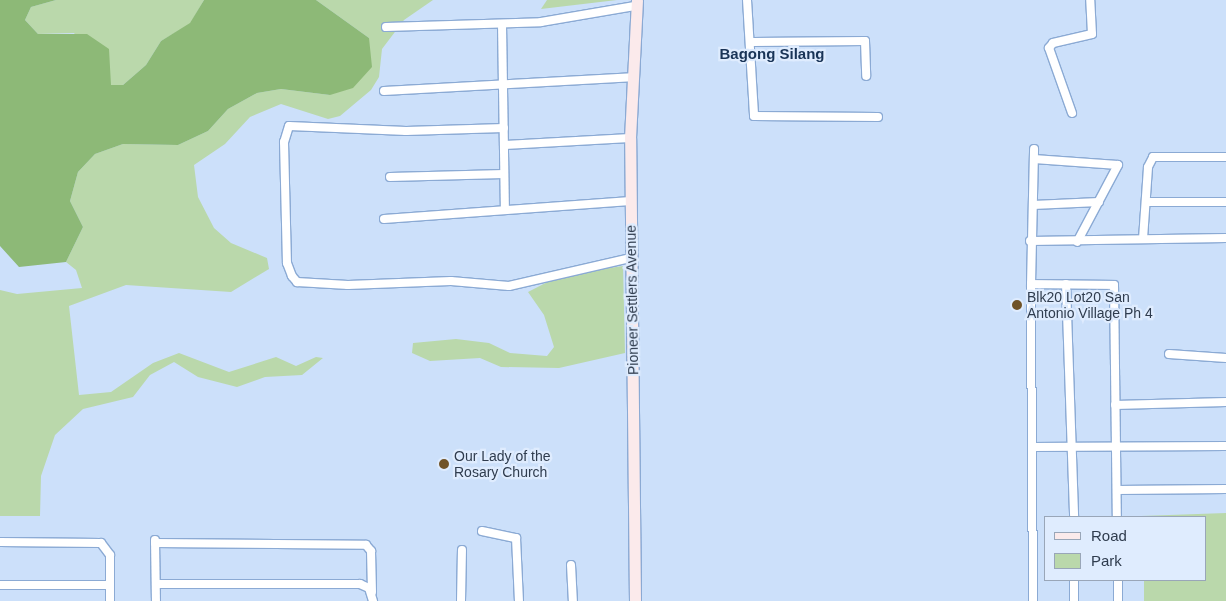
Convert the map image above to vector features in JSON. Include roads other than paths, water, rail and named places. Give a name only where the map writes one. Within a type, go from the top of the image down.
[{"type":"street","points":[[747,0],[753,42],[754,116],[878,116]]},
{"type":"street","points":[[1072,113],[1049,48],[1054,43],[1092,34],[1090,0]]},
{"type":"street","points":[[386,27],[502,24],[574,19],[636,3]]},
{"type":"street","name":"Pioneer Settlers Avenue","points":[[635,601],[630,138],[636,3]]},
{"type":"street","points":[[502,24],[505,84],[505,207]]},
{"type":"street","points":[[753,42],[865,41],[866,76]]},
{"type":"street","points":[[384,91],[632,77]]},
{"type":"street","points":[[504,128],[406,131],[289,126],[284,142],[287,263],[292,276],[297,282],[348,285],[460,281],[509,286],[630,258]]},
{"type":"street","points":[[505,145],[630,138]]},
{"type":"street","points":[[1033,601],[1030,241],[1034,204],[1034,149]]},
{"type":"street","points":[[1143,239],[1148,167],[1153,157],[1226,157]]},
{"type":"street","points":[[1034,159],[1118,165],[1077,242]]},
{"type":"street","points":[[390,178],[504,174]]},
{"type":"street","points":[[384,219],[505,207],[630,201]]},
{"type":"street","points":[[1034,204],[1099,202]]},
{"type":"street","points":[[1147,202],[1226,202]]},
{"type":"street","points":[[1030,241],[1077,242],[1226,238]]},
{"type":"street","points":[[1031,284],[1114,285],[1117,516]]},
{"type":"street","points":[[1066,284],[1074,446],[1074,516]]},
{"type":"street","points":[[1169,354],[1226,358]]},
{"type":"street","points":[[1115,405],[1226,402]]},
{"type":"street","points":[[1032,447],[1226,446]]},
{"type":"street","points":[[1117,490],[1226,488]]},
{"type":"street","points":[[482,531],[516,538],[518,601]]},
{"type":"street","points":[[0,542],[100,543],[110,555],[110,601]]},
{"type":"street","points":[[156,601],[155,542],[366,545],[371,551],[373,601]]},
{"type":"street","points":[[461,601],[462,550]]},
{"type":"street","points":[[571,565],[573,601]]},
{"type":"street","points":[[1074,581],[1074,601]]},
{"type":"street","points":[[1118,581],[1118,601]]},
{"type":"street","points":[[156,584],[360,584],[372,592]]},
{"type":"street","points":[[0,585],[110,586]]},
{"type":"place","name":"Blk20 Lot20 San Antonio Village Ph 4","points":[[1017,305]]},
{"type":"place","name":"Our Lady of the Rosary Church","points":[[444,464]]},
{"type":"district","name":"Bagong Silang","points":[[772,54]]}]
